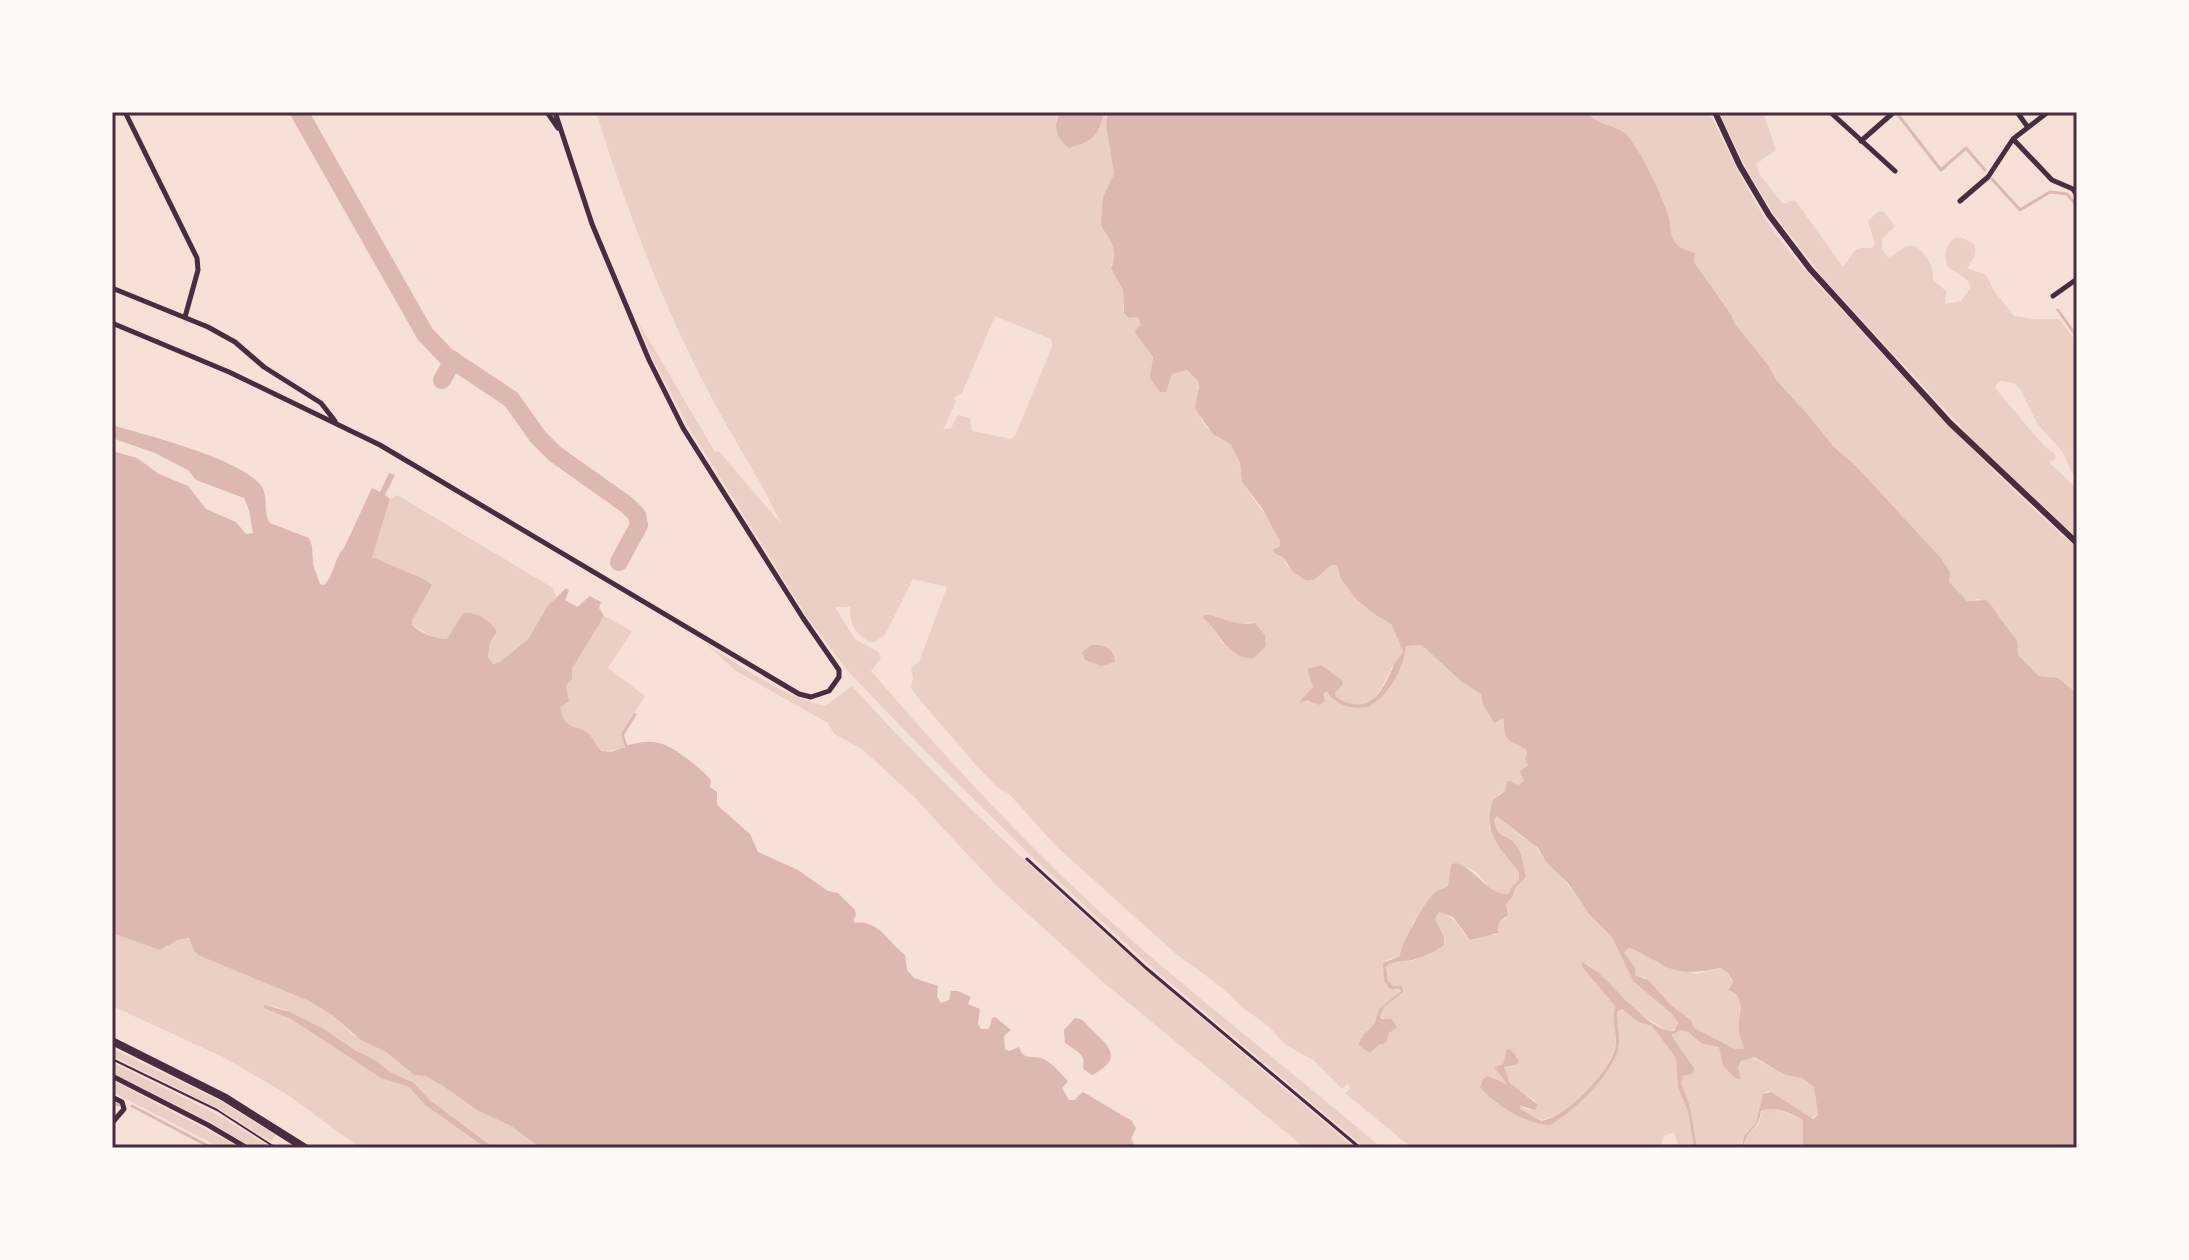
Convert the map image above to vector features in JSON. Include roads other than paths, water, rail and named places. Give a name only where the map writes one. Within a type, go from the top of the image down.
[{"type":"main road","points":[[112,1041],[224,1097],[305,1148]]},
{"type":"street","points":[[125,112],[197,258],[198,270],[185,317]]},
{"type":"street","points":[[547,112],[562,135]]},
{"type":"street","points":[[112,323],[229,372],[380,445],[799,694],[811,697],[822,695],[834,686],[839,670],[683,428],[611,273],[555,112]]},
{"type":"street","points":[[1715,112],[1740,166],[1769,215],[1810,269],[1950,423],[2077,543]]},
{"type":"street","points":[[1830,112],[1895,171]]},
{"type":"street","points":[[1861,141],[1894,112]]},
{"type":"street","points":[[2017,112],[2027,126]]},
{"type":"street","points":[[1960,201],[1988,177],[2013,139],[2048,112]]},
{"type":"street","points":[[2013,139],[2052,180],[2073,189],[2077,195]]},
{"type":"street","points":[[2053,296],[2077,279]]},
{"type":"street","points":[[112,288],[185,317],[235,342],[264,367],[321,403],[338,425]]},
{"type":"street","points":[[112,1076],[247,1148]]},
{"type":"street","points":[[112,1097],[122,1102],[124,1109],[112,1123]]},
{"type":"lane","points":[[1027,859],[1146,968],[1360,1148]]},
{"type":"waterway","points":[[299,112],[425,334],[446,356],[511,399],[538,437],[555,454],[637,515],[639,525],[619,562]]},
{"type":"waterway","points":[[1899,116],[1941,170],[1966,148],[1985,170]]},
{"type":"waterway","points":[[1992,179],[2020,210],[2050,192],[2067,194],[2077,206]]},
{"type":"waterway","points":[[2058,310],[2077,337]]},
{"type":"waterway","points":[[442,380],[453,360]]},
{"type":"waterway","points":[[112,1103],[119,1105]]},
{"type":"waterway","points":[[132,1106],[212,1148]]}]
